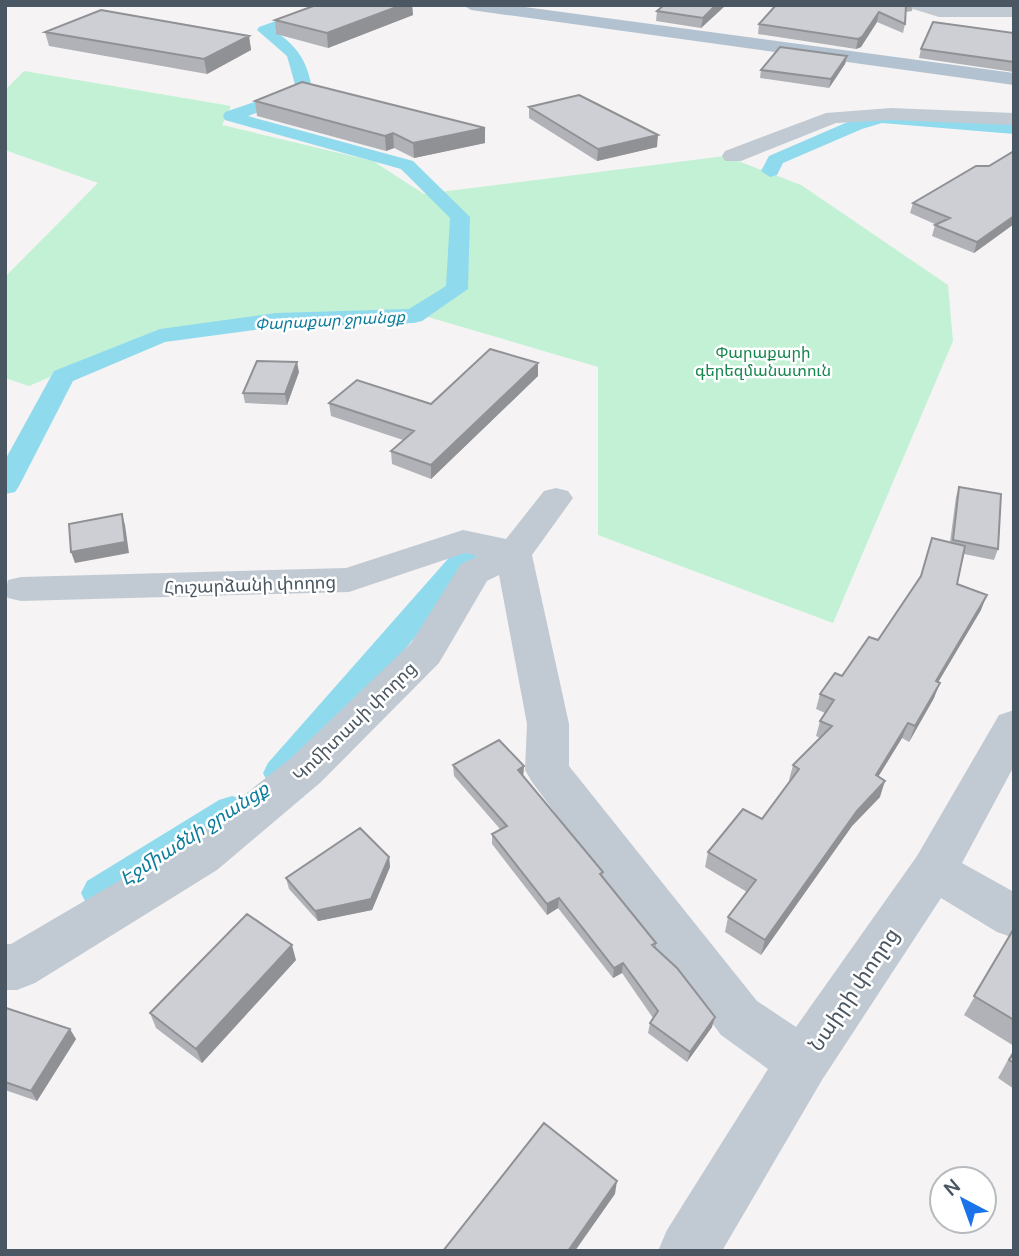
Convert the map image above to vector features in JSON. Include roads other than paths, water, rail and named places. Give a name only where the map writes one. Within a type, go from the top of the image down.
[{"type":"main road","points":[[471,5],[1014,79]]},
{"type":"street","points":[[925,8],[1014,12]]},
{"type":"street","points":[[733,156],[832,117],[891,114],[1014,119]]},
{"type":"street","name":"Կոմիտասի փողոց","points":[[5,967],[17,967],[201,856],[306,770],[425,653],[474,573],[513,552],[527,539],[556,498]]},
{"type":"street","name":"Հուշարձանի փողոց","points":[[21,589],[349,580],[463,541],[513,552]]},
{"type":"street","points":[[513,552],[548,724],[547,770],[739,1018],[803,1062]]},
{"type":"street","name":"Նաիրի փողոց","points":[[688,1251],[803,1062],[934,870],[1014,726]]},
{"type":"street","points":[[934,870],[1014,917]]},
{"type":"waterway","name":"Փարաքար ջրանցք","points":[[5,486],[63,376],[160,336],[276,320],[414,316],[457,289],[460,217],[407,165],[231,116],[304,90],[297,60],[288,48],[264,30],[335,5]]},
{"type":"waterway","name":"Էջմիածնի ջրանցք","points":[[770,171],[775,160],[856,125],[881,118],[1014,129]]},
{"type":"waterway","name":"Էջմիածնի ջրանցք","points":[[281,773],[464,559]]},
{"type":"waterway","name":"Էջմիածնի ջրանցք","points":[[101,893],[232,811]]},
{"type":"park label","name":"Փարաքարի գերեզմանատուն","points":[[763,361]]}]
